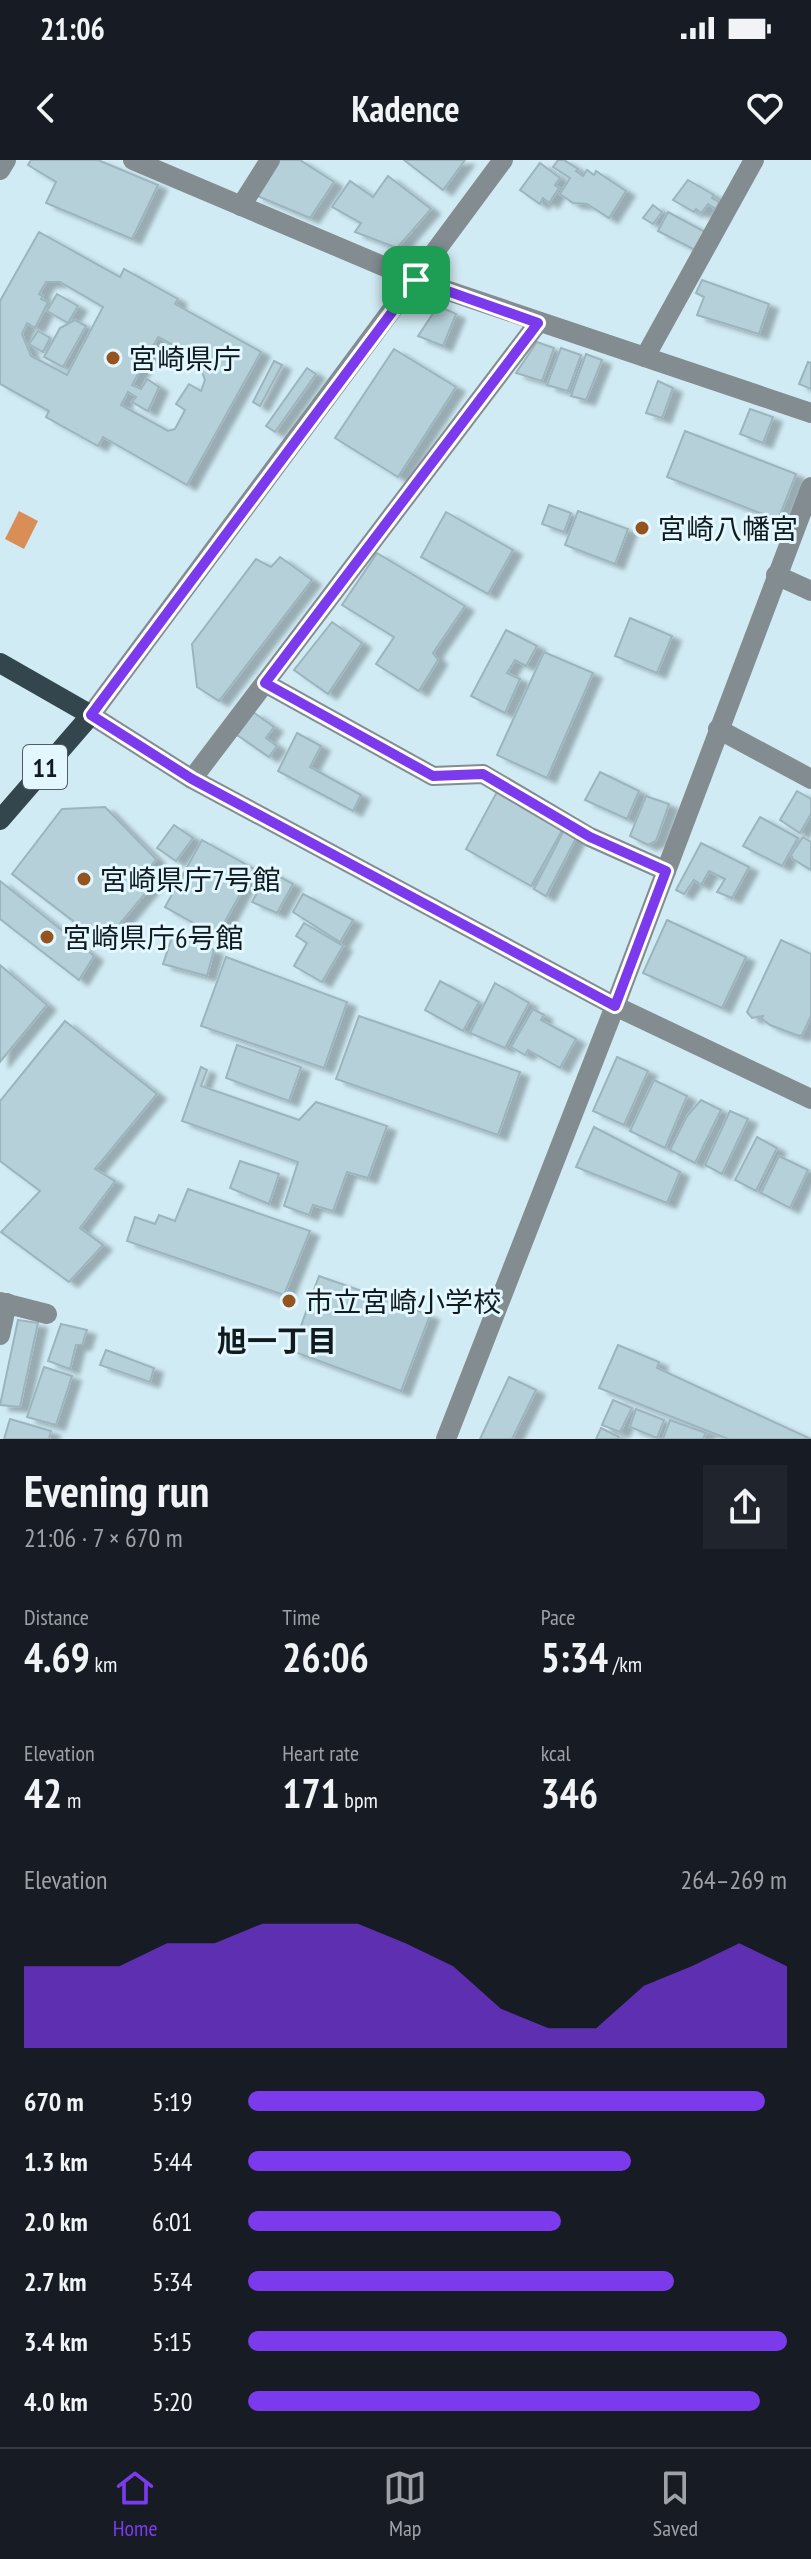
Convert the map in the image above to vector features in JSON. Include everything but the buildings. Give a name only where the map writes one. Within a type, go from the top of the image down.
[{"type":"main road","name":"11","points":[[0,663],[91,715],[0,820]]},
{"type":"street","points":[[0,170],[6,160]]},
{"type":"street","points":[[133,160],[416,280],[811,413]]},
{"type":"street","points":[[241,206],[270,160]]},
{"type":"street","points":[[503,160],[91,715],[192,779],[615,1006],[811,1099]]},
{"type":"street","points":[[645,357],[754,160]]},
{"type":"street","points":[[192,779],[538,323]]},
{"type":"street","points":[[446,1439],[615,1006],[811,487]]},
{"type":"street","points":[[776,575],[811,591]]},
{"type":"street","points":[[265,683],[433,776],[483,774],[590,837],[666,871]]},
{"type":"street","points":[[718,729],[811,779]]},
{"type":"street","points":[[0,1335],[4,1302],[47,1314]]},
{"type":"shaded area","points":[[19,511],[38,521],[24,549],[5,539]]},
{"type":"place","name":"宮崎県庁","points":[[113,358]]},
{"type":"place","name":"宮崎八幡宮","points":[[642,528]]},
{"type":"place","name":"宮崎県庁7号館","points":[[84,879]]},
{"type":"place","name":"宮崎県庁6号館","points":[[47,937]]},
{"type":"place","name":"市立宮崎小学校","points":[[289,1301]]},
{"type":"district","name":"旭一丁目","points":[[277,1340]]},
{"type":"route","points":[[416,280],[538,323],[265,683],[433,776],[483,774],[590,837],[666,871],[615,1006],[192,779],[91,715],[416,280]]}]
